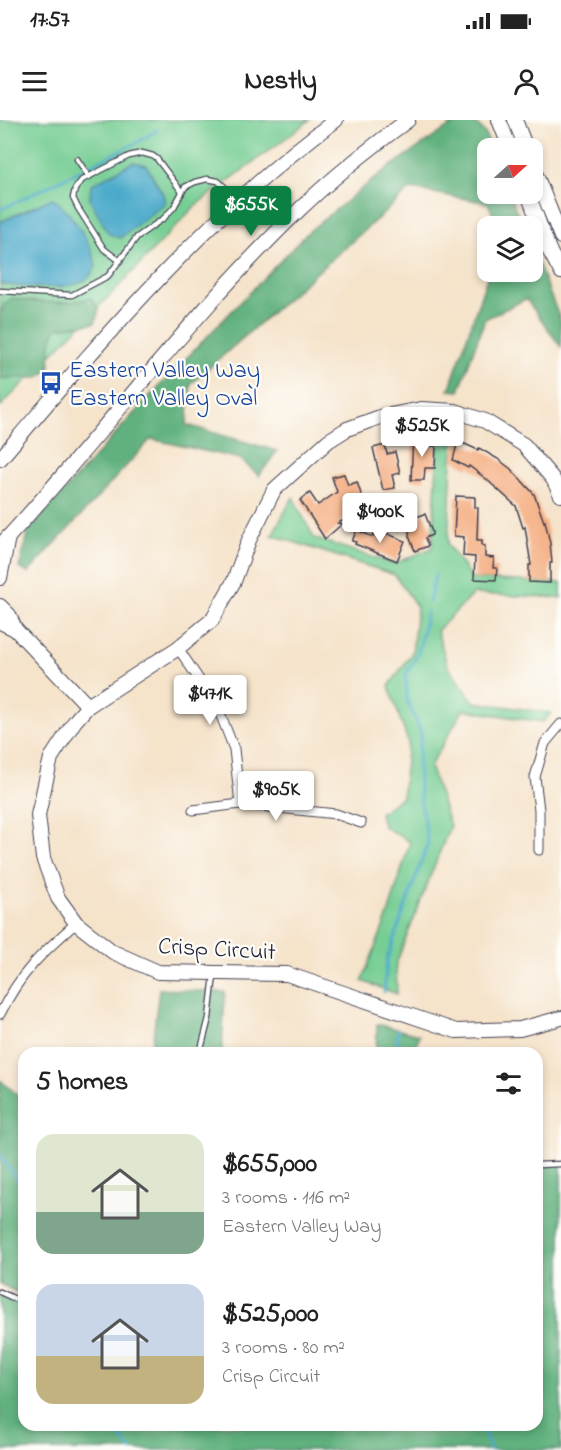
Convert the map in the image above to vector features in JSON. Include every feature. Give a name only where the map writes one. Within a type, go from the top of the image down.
[{"type":"street","points":[[0,459],[159,277],[238,200],[336,120]]},
{"type":"street","points":[[0,578],[4,541],[243,268],[299,210],[336,176],[408,120]]},
{"type":"street","points":[[515,120],[522,138]]},
{"type":"street","points":[[500,122],[506,138]]},
{"type":"street","points":[[543,192],[561,237]]},
{"type":"street","points":[[532,204],[550,252],[561,272]]},
{"type":"street","name":"Crisp Circuit","points":[[561,495],[553,479],[524,445],[485,421],[455,411],[421,409],[380,417],[354,426],[328,441],[274,489],[249,540],[234,580],[212,620],[178,648],[88,706],[75,721],[51,758],[38,815],[43,858],[58,898],[76,923],[113,952],[158,972],[287,975],[456,1031],[520,1029],[561,1017]]},
{"type":"street","points":[[0,606],[9,615],[15,629],[88,706]]},
{"type":"street","points":[[0,622],[15,629]]},
{"type":"street","points":[[178,648],[218,708],[234,749],[240,804]]},
{"type":"street","points":[[539,850],[539,810],[535,777],[545,743],[561,724]]},
{"type":"street","points":[[193,810],[240,804],[336,814],[361,823]]},
{"type":"street","points":[[0,1014],[15,985],[37,958],[76,923]]},
{"type":"lane","points":[[120,261],[104,249],[73,198],[75,189],[87,174],[129,156],[142,153],[157,159],[183,192]]},
{"type":"lane","points":[[79,161],[87,174]]},
{"type":"lane","points":[[0,291],[72,294],[108,276],[136,237],[164,218],[174,207],[185,187],[207,179],[218,181],[238,200]]},
{"type":"lane","points":[[202,1047],[209,1018],[215,972]]},
{"type":"lane","points":[[543,1165],[561,1164]]},
{"type":"lane","points":[[0,1292],[18,1300]]},
{"type":"green space","points":[[0,120],[310,120],[196,205],[0,407]]},
{"type":"green space","points":[[459,120],[472,120],[487,138],[477,138],[477,201],[411,189],[191,384],[187,425],[277,451],[259,476],[240,459],[151,439],[28,573],[19,568],[29,530],[145,401],[308,232],[385,170]]},
{"type":"green space","points":[[488,204],[513,204],[519,216],[494,216]]},
{"type":"green space","points":[[543,276],[561,322],[561,347],[526,299],[485,319],[459,391],[449,390],[486,282],[543,282]]},
{"type":"green space","points":[[12,298],[71,302],[91,298],[99,310],[95,323],[58,328],[52,338],[49,370],[37,378],[3,378],[0,377],[0,314],[5,304]]},
{"type":"green space","points":[[439,429],[455,432],[448,545],[472,579],[561,583],[561,598],[473,594],[437,631],[448,667],[474,702],[551,713],[543,722],[463,710],[430,766],[450,826],[396,964],[397,994],[362,981],[388,915],[410,842],[383,826],[380,813],[402,797],[408,742],[389,686],[412,653],[417,607],[395,575],[272,535],[293,497],[314,538],[394,564],[432,548]]},
{"type":"green space","points":[[159,989],[225,992],[222,1047],[152,1047]]},
{"type":"green space","points":[[377,1024],[419,1035],[416,1047],[376,1047]]},
{"type":"green space","points":[[0,1080],[18,1095],[18,1293],[0,1284]]},
{"type":"green space","points":[[561,1164],[561,1450],[0,1450],[0,1292],[18,1300],[18,1431],[543,1431],[543,1165]]},
{"type":"water","points":[[133,162],[146,165],[163,194],[165,203],[120,238],[109,234],[90,200],[91,185]]},
{"type":"water","points":[[53,198],[74,220],[85,237],[96,266],[93,271],[88,278],[80,282],[59,287],[0,284],[0,222]]},
{"type":"building","points":[[413,435],[426,436],[425,446],[436,446],[435,468],[425,468],[424,480],[411,480]]},
{"type":"building","points":[[458,441],[478,450],[479,448],[498,459],[511,469],[534,494],[545,521],[550,543],[552,563],[550,563],[550,583],[529,582],[529,565],[531,565],[525,527],[523,528],[516,506],[469,466],[468,468],[453,460]]},
{"type":"building","points":[[385,445],[387,454],[395,452],[400,473],[392,475],[395,488],[383,490],[373,448]]},
{"type":"building","points":[[344,474],[348,485],[357,482],[362,497],[358,498],[361,505],[355,507],[357,514],[338,523],[342,524],[325,539],[300,500],[310,493],[318,505],[337,492],[332,477]]},
{"type":"building","points":[[456,496],[475,497],[475,507],[478,508],[477,540],[482,540],[482,545],[485,546],[485,557],[494,558],[493,568],[497,568],[496,580],[474,579],[475,557],[463,556],[464,537],[454,536]]},
{"type":"building","points":[[410,502],[416,517],[425,514],[432,532],[432,535],[425,538],[428,546],[415,551],[409,536]]},
{"type":"building","points":[[376,529],[405,541],[397,561],[352,541],[357,530],[373,537]]},
{"type":"waterway","points":[[0,210],[140,141],[157,130]]},
{"type":"waterway","points":[[429,602],[435,575]]},
{"type":"waterway","points":[[384,992],[387,959],[428,843],[420,798],[418,768],[421,733],[407,700],[406,674],[418,654],[427,612]]},
{"type":"waterway","points":[[398,1030],[397,1042],[400,1047]]},
{"type":"waterway","points":[[0,1154],[18,1182]]},
{"type":"waterway","points":[[116,1431],[131,1450]]},
{"type":"waterway","points":[[483,1431],[491,1450]]},
{"type":"place","name":"Eastern Valley Way Eastern Valley Oval","points":[[51,383]]}]
